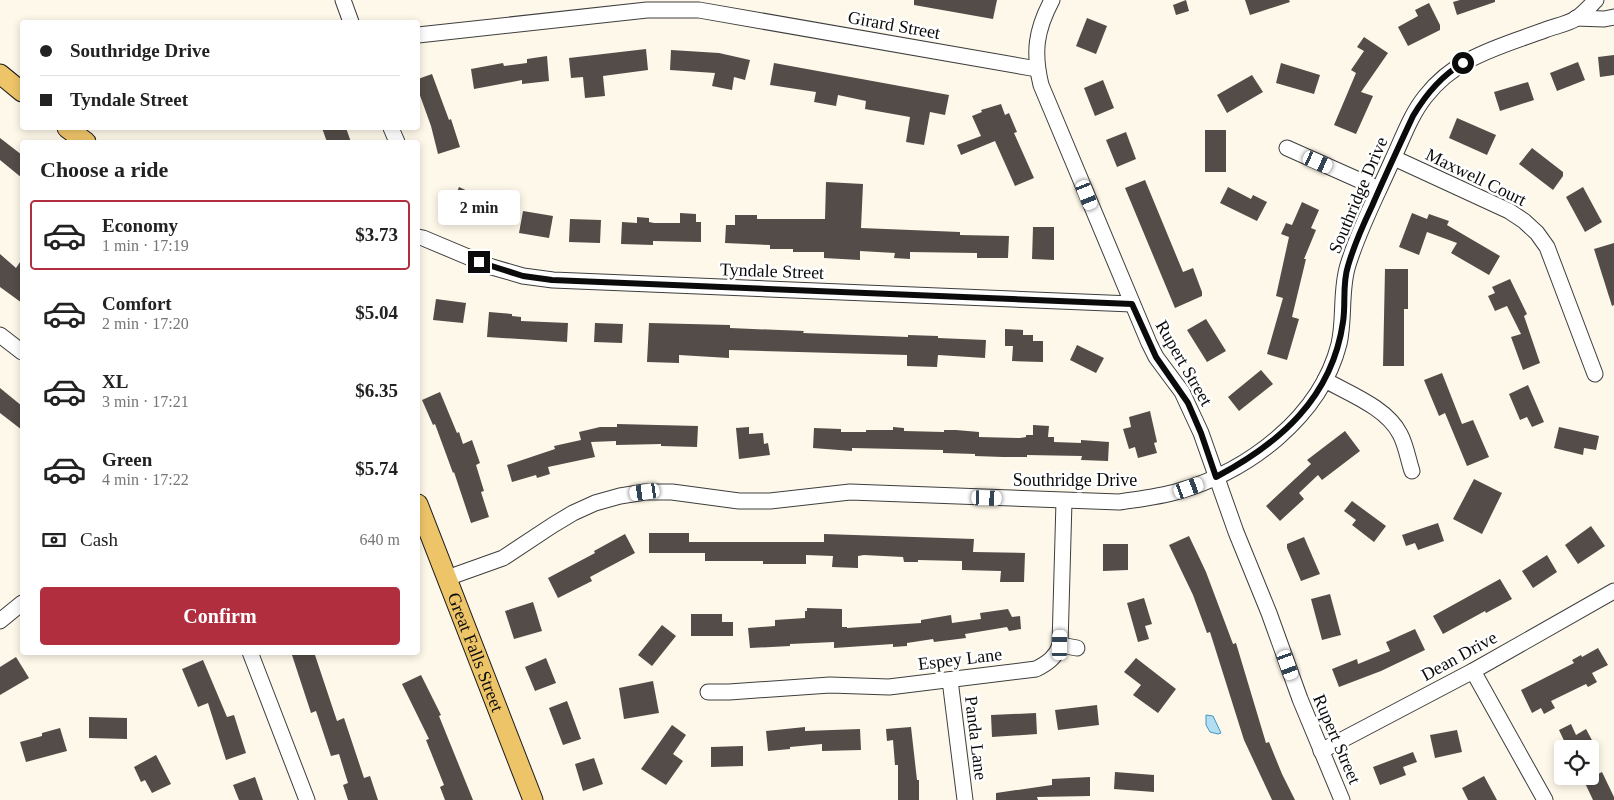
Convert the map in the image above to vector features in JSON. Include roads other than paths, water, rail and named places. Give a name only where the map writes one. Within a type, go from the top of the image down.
[{"type":"main road","points":[[0,74],[20,90]]},
{"type":"main road","points":[[70,130],[83,140]]},
{"type":"main road","name":"Great Falls Street","points":[[420,509],[533,800]]},
{"type":"street","points":[[343,0],[350,20]]},
{"type":"street","name":"Rupert Street","points":[[1052,0],[1038,34],[1036,51],[1037,69],[1041,85],[1156,357],[1188,403],[1201,433],[1236,532],[1269,613],[1300,699],[1342,800]]},
{"type":"street","name":"Southridge Drive","points":[[447,578],[504,558],[552,525],[580,509],[620,496],[645,492],[672,492],[739,501],[770,502],[848,492],[1119,502],[1179,492],[1242,464],[1290,426],[1309,405],[1325,380],[1336,352],[1342,329],[1347,267],[1358,236],[1413,116],[1423,99],[1437,82],[1454,68],[1472,58],[1576,18],[1596,0]]},
{"type":"street","name":"Girard Street","points":[[420,35],[647,10],[699,10],[1037,69]]},
{"type":"street","name":"Southridge Drive","points":[[1576,18],[1604,19],[1614,17]]},
{"type":"street","points":[[1287,148],[1379,190]]},
{"type":"street","name":"Maxwell Court","points":[[1394,158],[1509,211],[1537,233],[1551,256],[1595,374]]},
{"type":"street","name":"Tyndale Street","points":[[420,237],[492,267],[523,276],[552,280],[1132,304]]},
{"type":"street","points":[[0,335],[20,350]]},
{"type":"street","points":[[1325,380],[1383,413],[1394,423],[1401,435],[1412,471]]},
{"type":"street","points":[[1064,501],[1060,645],[1077,648]]},
{"type":"street","name":"Dean Drive","points":[[1321,751],[1473,671],[1614,591]]},
{"type":"street","points":[[0,621],[20,605]]},
{"type":"street","name":"Espey Lane","points":[[708,692],[830,685],[889,687],[1036,669],[1047,664],[1054,657],[1060,645]]},
{"type":"street","points":[[251,655],[307,800]]},
{"type":"street","points":[[1473,671],[1545,800]]},
{"type":"street","name":"Panda Lane","points":[[950,680],[965,800]]},
{"type":"water","points":[[1206,715],[1213,716],[1221,733],[1210,732],[1206,725]]}]
